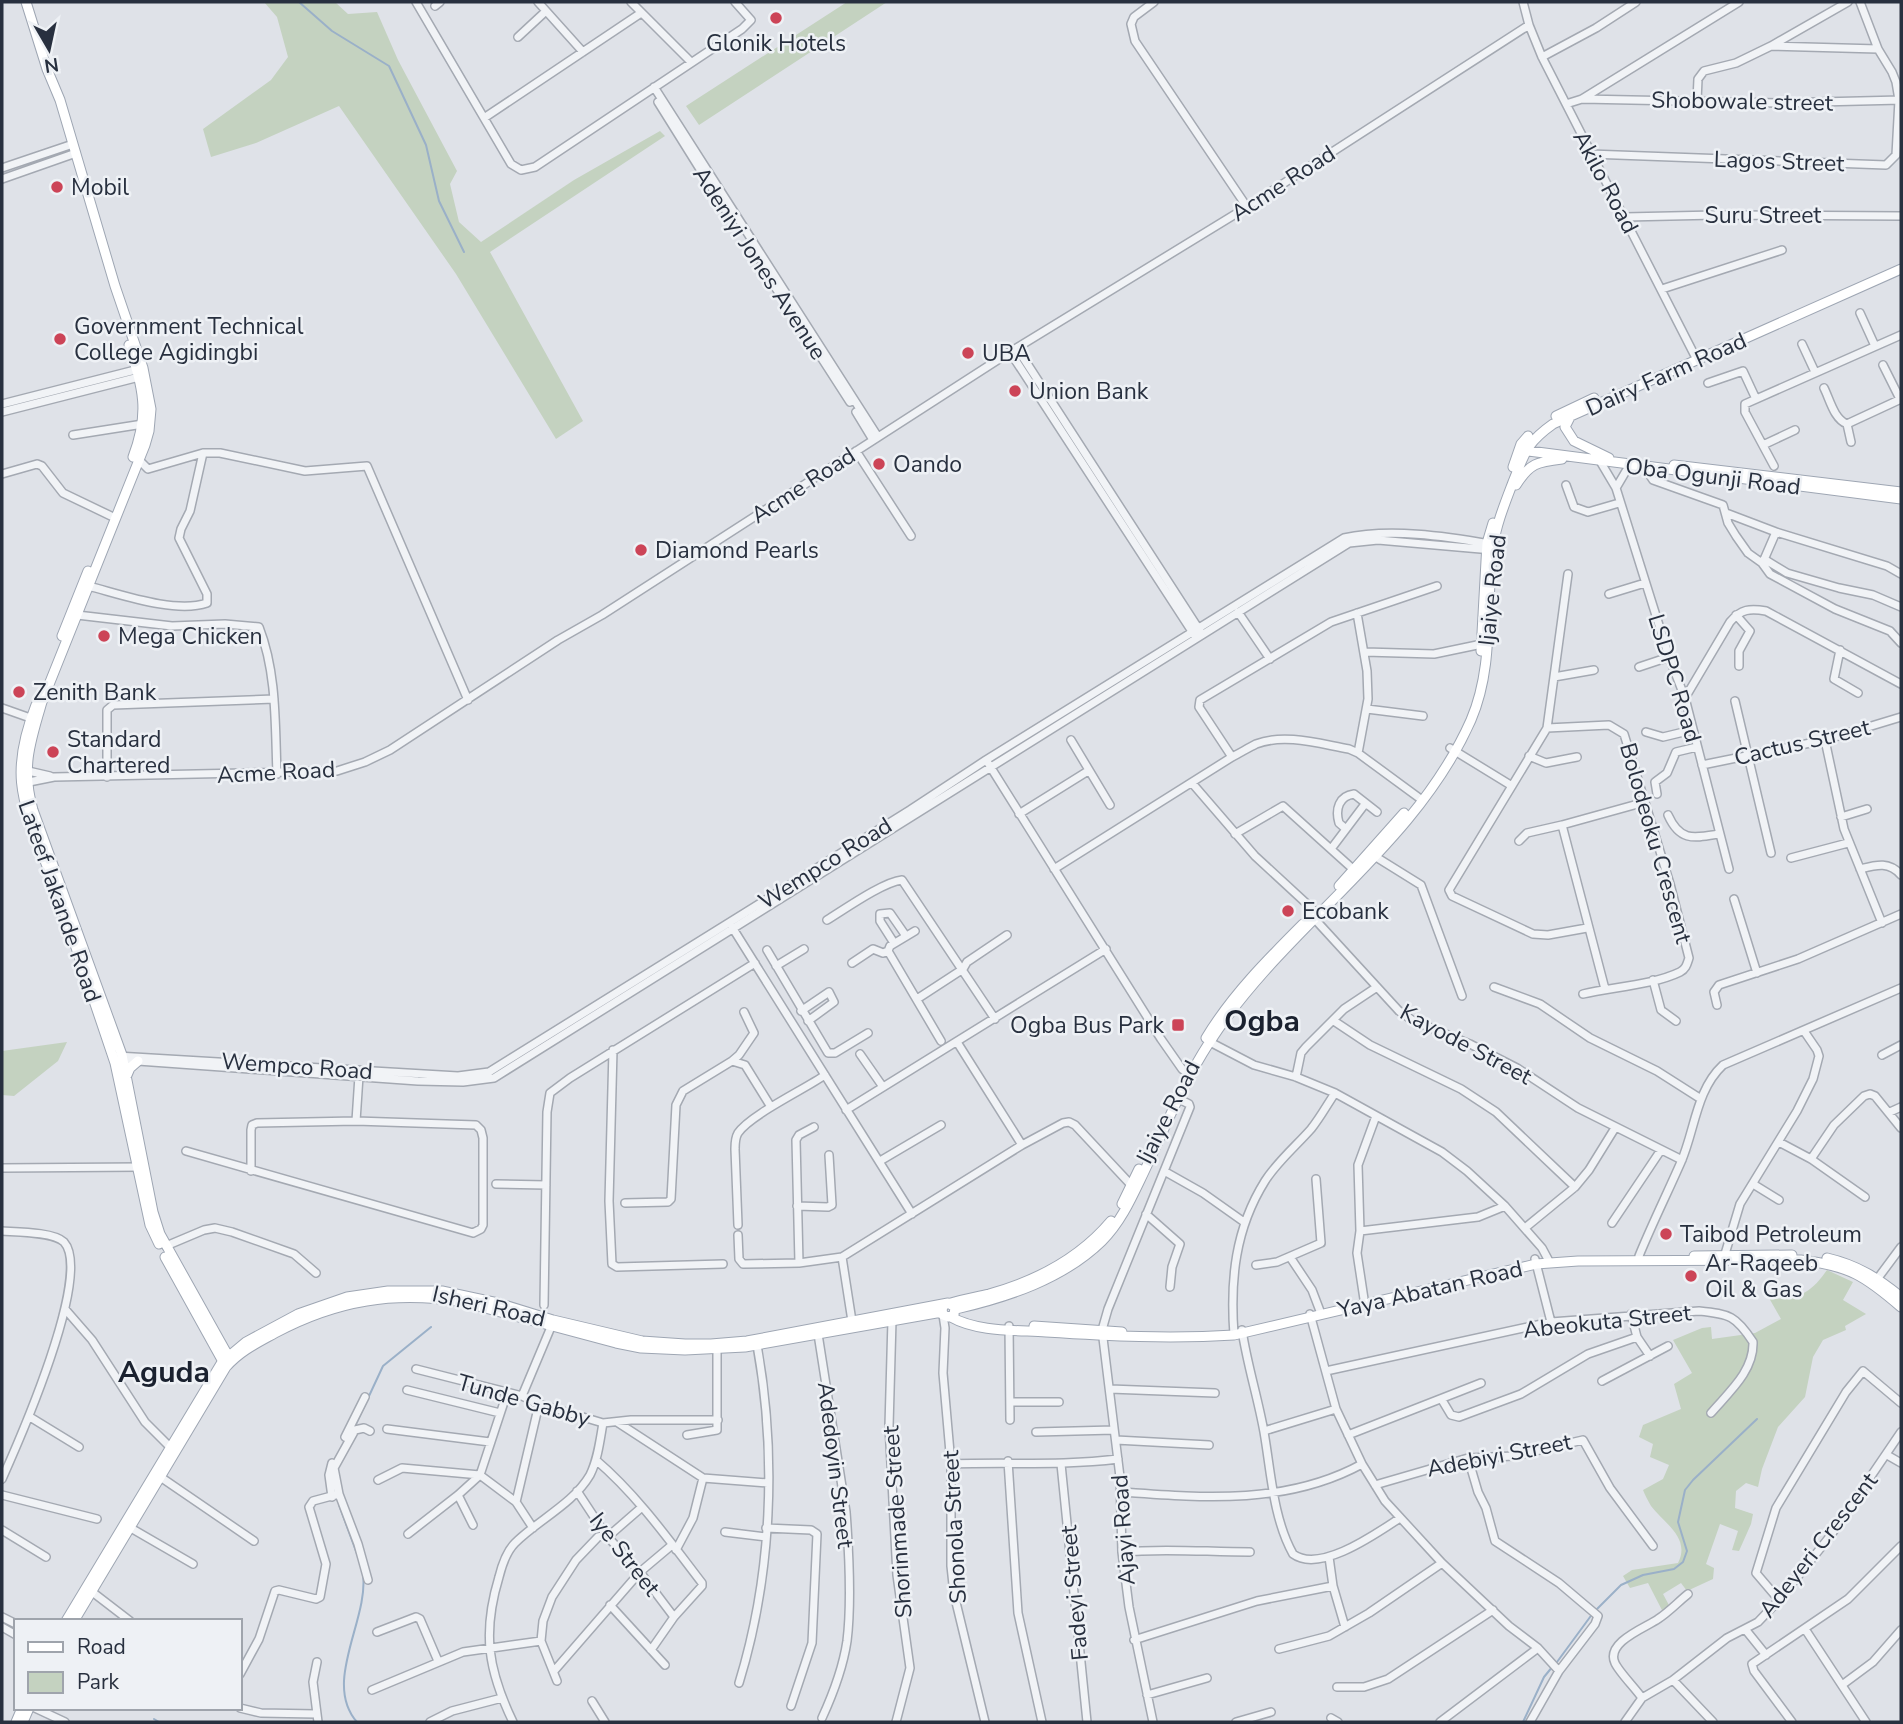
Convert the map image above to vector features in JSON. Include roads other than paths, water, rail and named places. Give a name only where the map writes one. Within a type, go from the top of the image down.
[{"type":"main road","name":"Lateef Jakande Road","points":[[26,2],[47,69],[60,100],[72,149],[141,372],[151,416],[149,431],[77,615],[24,737],[24,783],[119,1059],[127,1075],[141,1167],[153,1212],[166,1246],[226,1361]]},
{"type":"main road","name":"Dairy Farm Road","points":[[1523,448],[1534,431],[1572,408],[1812,310],[1901,269]]},
{"type":"main road","name":"Dairy Farm Road","points":[[1523,448],[1553,424],[1696,358]]},
{"type":"main road","name":"Lateef Jakande Road","points":[[34,719],[70,613],[111,516],[143,424],[141,372]]},
{"type":"main road","points":[[1572,415],[1565,427],[1567,433],[1574,441],[1605,460]]},
{"type":"main road","name":"Oba Ogunji Road","points":[[1523,448],[1574,458],[1637,466],[1650,465]]},
{"type":"main road","name":"Oba Ogunji Road","points":[[1523,448],[1901,499]]},
{"type":"main road","name":"Ijaiye Road","points":[[1133,1187],[1218,1018],[1243,987],[1376,857],[1420,799],[1472,718],[1483,675],[1489,631],[1490,547],[1523,448]]},
{"type":"main road","name":"Ijaiye Road","points":[[1452,750],[1471,704],[1482,644],[1490,547],[1523,448]]},
{"type":"main road","points":[[1509,494],[1530,466],[1574,458]]},
{"type":"main road","name":"Oba Ogunji Road","points":[[1773,480],[1901,492]]},
{"type":"main road","name":"Ijaiye Road","points":[[1315,915],[1420,799]]},
{"type":"main road","name":"Lateef Jakande Road","points":[[119,1059],[154,1235],[202,1324],[226,1361]]},
{"type":"main road","points":[[127,1075],[138,1061]]},
{"type":"main road","name":"Ijaiye Road","points":[[1133,1187],[1179,1100],[1189,1074]]},
{"type":"main road","name":"Isheri Road","points":[[75,1619],[226,1361],[301,1319],[334,1307],[377,1298],[440,1298],[641,1345],[717,1350],[757,1345],[949,1311],[1016,1292],[1078,1261],[1111,1231],[1133,1187]]},
{"type":"main road","name":"Yaya Abatan Road","points":[[1310,1316],[1364,1299],[1536,1261],[1639,1256],[1725,1254],[1828,1258],[1853,1265],[1878,1278],[1901,1297]]},
{"type":"main road","name":"Yaya Abatan Road","points":[[1549,1260],[1801,1261],[1827,1264],[1869,1279],[1901,1307]]},
{"type":"main road","name":"Yaya Abatan Road","points":[[949,1311],[971,1320],[1009,1328],[1103,1334],[1238,1332],[1536,1261]]},
{"type":"main road","name":"Isheri Road","points":[[67,1619],[209,1381],[246,1342],[314,1307],[347,1297],[388,1291],[442,1291],[641,1345],[747,1341],[852,1321],[949,1311]]},
{"type":"main road","points":[[202,1324],[214,1362],[209,1381]]},
{"type":"street","points":[[416,2],[511,164],[522,170],[528,169],[743,29],[751,20],[735,2]]},
{"type":"street","points":[[538,2],[583,51]]},
{"type":"street","points":[[631,2],[691,62]]},
{"type":"street","points":[[1154,2],[1130,24],[1135,41],[1247,207]]},
{"type":"street","name":"Akilo Road","points":[[1523,2],[1542,57],[1696,358]]},
{"type":"street","points":[[1542,57],[1636,2]]},
{"type":"street","points":[[1566,104],[1582,99],[1739,2]]},
{"type":"street","points":[[1697,101],[1698,79],[1704,71],[1735,63],[1771,46],[1848,2]]},
{"type":"street","name":"Lagos Street","points":[[1590,154],[1886,165],[1896,155],[1900,100],[1892,72],[1878,49],[1860,2]]},
{"type":"street","points":[[517,37],[546,11]]},
{"type":"street","points":[[484,118],[641,13]]},
{"type":"street","name":"Acme Road","points":[[24,783],[54,777],[337,771],[390,750],[547,647],[602,615],[1014,350],[1247,207],[1529,25]]},
{"type":"street","points":[[1771,46],[1878,49]]},
{"type":"street","name":"Adeniyi Jones Avenue","points":[[652,89],[702,176],[876,438]]},
{"type":"street","name":"Shobowale street","points":[[1582,99],[1777,103],[1900,100]]},
{"type":"street","points":[[2,168],[38,156],[72,149]]},
{"type":"street","points":[[2,179],[41,166],[72,149]]},
{"type":"street","points":[[38,156],[41,166]]},
{"type":"street","name":"Suru Street","points":[[1625,217],[1901,216]]},
{"type":"street","points":[[1662,289],[1782,250]]},
{"type":"street","points":[[1860,313],[1875,346]]},
{"type":"street","points":[[1774,466],[1744,408],[1745,404],[1901,335]]},
{"type":"street","points":[[1802,344],[1815,372]]},
{"type":"street","points":[[1014,350],[1198,633]]},
{"type":"street","points":[[1824,388],[1836,416],[1842,423],[1847,424],[1901,399],[1883,365]]},
{"type":"street","points":[[1708,383],[1743,371],[1756,399]]},
{"type":"street","points":[[2,412],[141,372]]},
{"type":"street","points":[[2,404],[57,394]]},
{"type":"street","points":[[73,435],[143,424]]},
{"type":"street","points":[[1847,424],[1851,442]]},
{"type":"street","points":[[1763,445],[1795,429]]},
{"type":"street","points":[[856,451],[911,536]]},
{"type":"street","points":[[88,586],[155,603],[207,603],[207,594],[179,538],[181,528],[191,511],[203,453]]},
{"type":"street","points":[[138,459],[145,468],[151,469],[203,453],[220,453],[305,471],[367,466],[468,700]]},
{"type":"street","name":"LSDPC Road","points":[[1605,460],[1668,657],[1685,698],[1729,869]]},
{"type":"street","points":[[2,474],[37,464],[42,466],[63,493],[111,516]]},
{"type":"street","points":[[1650,465],[1649,474],[1653,480],[1721,503],[1728,523],[1748,553],[1787,573],[1839,589],[1873,595],[1901,607]]},
{"type":"street","points":[[1616,488],[1626,471],[1637,466]]},
{"type":"street","points":[[1566,485],[1574,506],[1588,512],[1619,503]]},
{"type":"street","points":[[1726,513],[1776,532],[1887,566],[1901,574]]},
{"type":"street","points":[[1763,561],[1776,532]]},
{"type":"street","name":"Wempco Road","points":[[119,1059],[359,1076],[458,1076],[489,1072],[732,926],[910,810],[1198,633],[1344,538],[1360,534],[1400,534],[1490,547]]},
{"type":"street","name":"Wempco Road","points":[[1198,633],[1238,612],[1349,543],[1378,540],[1490,547]]},
{"type":"street","points":[[1763,561],[1770,575],[1835,609],[1891,631],[1901,643]]},
{"type":"street","points":[[1568,574],[1547,728],[1450,885],[1450,894],[1534,934],[1548,935],[1587,928]]},
{"type":"street","points":[[1609,594],[1645,583]]},
{"type":"street","points":[[1232,757],[1198,702],[1331,622],[1437,586]]},
{"type":"street","points":[[1685,698],[1736,615],[1746,610],[1766,611],[1901,684]]},
{"type":"street","points":[[1238,612],[1270,659]]},
{"type":"street","points":[[1357,612],[1365,652],[1367,709],[1359,753]]},
{"type":"street","points":[[77,615],[172,625],[225,624],[259,627],[269,658],[274,699],[277,774]]},
{"type":"street","points":[[1736,615],[1750,631],[1739,651],[1739,666]]},
{"type":"street","points":[[1365,652],[1434,654],[1482,644]]},
{"type":"street","points":[[1840,650],[1834,679],[1858,693]]},
{"type":"street","points":[[1639,667],[1668,657]]},
{"type":"street","points":[[1554,677],[1594,670]]},
{"type":"street","points":[[107,777],[107,710],[113,705],[274,699]]},
{"type":"street","points":[[1735,701],[1771,853]]},
{"type":"street","points":[[2,709],[34,719]]},
{"type":"street","points":[[1367,709],[1423,716]]},
{"type":"street","name":"Cactus Street","points":[[1702,765],[1825,740],[1901,717]]},
{"type":"street","name":"Bolodeoku Crescent","points":[[1547,728],[1609,724],[1620,730],[1626,738],[1689,958],[1681,972],[1583,994]]},
{"type":"street","points":[[1646,732],[1663,737],[1692,730]]},
{"type":"street","points":[[1054,869],[1256,744],[1284,739],[1349,749],[1359,753],[1420,799]]},
{"type":"street","points":[[1071,740],[1110,805]]},
{"type":"street","points":[[1825,740],[1840,817],[1848,843],[1882,923]]},
{"type":"street","points":[[1657,794],[1655,782],[1667,773],[1676,752],[1697,747]]},
{"type":"street","points":[[1452,750],[1512,786]]},
{"type":"street","points":[[1529,756],[1546,763],[1577,757]]},
{"type":"street","points":[[988,763],[1161,1039],[1189,1074]]},
{"type":"street","points":[[24,770],[54,777]]},
{"type":"street","points":[[1019,814],[1088,771]]},
{"type":"street","name":"Kayode Street","points":[[1192,783],[1235,834],[1315,915],[1399,1011],[1412,1020],[1470,1044],[1517,1068],[1578,1108],[1682,1160]]},
{"type":"street","points":[[1346,829],[1339,823],[1339,803],[1344,797],[1354,794],[1377,813]]},
{"type":"street","points":[[1519,841],[1527,833],[1645,802]]},
{"type":"street","points":[[1331,849],[1365,804]]},
{"type":"street","points":[[1235,834],[1283,806],[1354,870]]},
{"type":"street","points":[[1840,817],[1867,809]]},
{"type":"street","points":[[1668,815],[1673,827],[1685,836],[1719,834]]},
{"type":"street","points":[[1562,825],[1605,989]]},
{"type":"street","points":[[1791,858],[1848,843]]},
{"type":"street","points":[[1376,857],[1418,883],[1462,996]]},
{"type":"street","points":[[1860,869],[1886,865],[1895,867],[1901,875]]},
{"type":"street","points":[[827,920],[887,885],[902,880],[995,1019]]},
{"type":"street","points":[[1734,899],[1757,973]]},
{"type":"street","points":[[894,943],[880,921],[880,914],[890,913],[906,936]]},
{"type":"street","points":[[1717,1005],[1714,992],[1719,985],[1798,959],[1901,914]]},
{"type":"street","points":[[732,926],[912,1214]]},
{"type":"street","points":[[852,963],[873,948],[883,953],[888,951],[894,943],[915,931]]},
{"type":"street","points":[[917,999],[963,969],[967,962],[1007,934]]},
{"type":"street","points":[[776,966],[804,949]]},
{"type":"street","points":[[846,1110],[1105,949]]},
{"type":"street","points":[[767,950],[828,1053],[831,1054],[868,1033]]},
{"type":"street","points":[[888,951],[941,1041]]},
{"type":"street","points":[[544,1305],[550,1093],[613,1050],[755,963]]},
{"type":"street","points":[[1653,980],[1661,1010],[1676,1021]]},
{"type":"street","points":[[1296,1077],[1301,1053],[1352,1002],[1377,987]]},
{"type":"street","points":[[1494,987],[1541,1004],[1590,1038],[1657,1071],[1701,1099]]},
{"type":"street","points":[[1639,1256],[1682,1160],[1701,1099],[1712,1077],[1723,1065],[1901,988]]},
{"type":"street","points":[[625,1203],[668,1202],[671,1199],[678,1097],[683,1091],[739,1055],[754,1033],[744,1012]]},
{"type":"street","points":[[792,1022],[804,1015]]},
{"type":"street","points":[[1334,1021],[1370,1045],[1461,1089],[1496,1112],[1575,1187]]},
{"type":"street","points":[[1725,1254],[1740,1204],[1797,1111],[1818,1064],[1817,1049],[1804,1031]]},
{"type":"street","points":[[1208,1040],[1254,1065],[1296,1077],[1335,1093],[1442,1152],[1505,1206],[1549,1260]]},
{"type":"street","points":[[957,1042],[1022,1145]]},
{"type":"street","points":[[1882,1055],[1901,1045]]},
{"type":"street","points":[[613,1050],[609,1201],[612,1264],[617,1267],[723,1264]]},
{"type":"street","points":[[860,1054],[883,1087]]},
{"type":"street","name":"Wempco Road","points":[[119,1059],[419,1077]]},
{"type":"street","points":[[732,1061],[745,1065],[771,1107]]},
{"type":"street","points":[[738,1225],[736,1138],[740,1130],[771,1107],[825,1075]]},
{"type":"street","points":[[356,1122],[359,1076]]},
{"type":"street","points":[[1335,1093],[1315,1125],[1266,1179],[1244,1222],[1238,1241],[1232,1284],[1238,1332],[1264,1431],[1273,1492],[1283,1531],[1293,1554],[1303,1559],[1329,1557],[1361,1543],[1400,1518]]},
{"type":"street","points":[[1811,1159],[1834,1125],[1864,1096],[1875,1096],[1901,1128]]},
{"type":"street","points":[[1103,1334],[1108,1309],[1190,1107],[1179,1100]]},
{"type":"street","points":[[1890,1112],[1901,1107]]},
{"type":"street","points":[[1364,1299],[1357,1248],[1360,1231],[1359,1164],[1376,1116]]},
{"type":"street","points":[[738,1235],[739,1259],[743,1264],[799,1263],[842,1257],[1022,1145],[1069,1122],[1075,1125],[1133,1187]]},
{"type":"street","points":[[186,1151],[251,1171],[473,1233],[483,1225],[483,1138],[476,1125],[257,1123],[251,1130],[251,1171]]},
{"type":"street","points":[[880,1161],[941,1125]]},
{"type":"street","points":[[799,1263],[796,1140],[799,1135],[814,1127]]},
{"type":"street","points":[[1525,1228],[1575,1187],[1615,1128]]},
{"type":"street","points":[[1779,1142],[1811,1159],[1865,1197]]},
{"type":"street","points":[[1612,1223],[1661,1150]]},
{"type":"street","points":[[797,1206],[832,1205],[829,1155]]},
{"type":"street","points":[[2,1168],[141,1167]]},
{"type":"street","points":[[1164,1171],[1203,1193],[1244,1222]]},
{"type":"street","points":[[1256,1265],[1277,1262],[1321,1243],[1316,1179]]},
{"type":"street","points":[[496,1184],[546,1185]]},
{"type":"street","points":[[1753,1184],[1779,1200]]},
{"type":"street","points":[[1360,1231],[1478,1217],[1505,1206]]},
{"type":"street","points":[[1146,1214],[1180,1244],[1172,1267],[1170,1287]]},
{"type":"street","points":[[166,1246],[204,1230],[215,1228],[232,1231],[294,1254],[316,1273]]},
{"type":"street","points":[[2,1231],[55,1236],[64,1242],[69,1251],[72,1270],[65,1309],[30,1417],[2,1479]]},
{"type":"street","points":[[1878,1278],[1901,1247]]},
{"type":"street","points":[[842,1257],[852,1321]]},
{"type":"street","points":[[1290,1257],[1312,1290],[1320,1311]]},
{"type":"street","points":[[1536,1261],[1551,1322]]},
{"type":"street","points":[[65,1309],[92,1340],[145,1422],[169,1446]]},
{"type":"street","name":"Shonola Street","points":[[949,1311],[945,1328],[943,1373],[951,1464],[951,1566],[954,1594],[985,1722]]},
{"type":"street","name":"Abeokuta Street","points":[[1326,1371],[1551,1322],[1608,1319],[1631,1314],[1713,1312],[1738,1320],[1753,1342],[1751,1361],[1738,1382],[1711,1413]]},
{"type":"street","points":[[1631,1314],[1637,1337],[1650,1356]]},
{"type":"street","points":[[1310,1316],[1336,1409],[1362,1464],[1385,1502],[1442,1563],[1538,1648],[1555,1668]]},
{"type":"street","name":"Shorinmade Street","points":[[892,1320],[889,1426],[897,1574],[910,1668],[896,1722]]},
{"type":"street","points":[[522,1396],[551,1326]]},
{"type":"street","points":[[1009,1328],[1010,1420]]},
{"type":"street","name":"Adedoyin Street","points":[[818,1334],[848,1534],[847,1640],[836,1684],[822,1718]]},
{"type":"street","name":"Ajayi Road","points":[[1103,1334],[1122,1492],[1122,1552],[1134,1640],[1153,1722]]},
{"type":"street","points":[[1442,1400],[1451,1415],[1459,1416],[1521,1394],[1588,1354],[1637,1337]]},
{"type":"street","points":[[739,1683],[757,1616],[766,1555],[767,1438],[757,1345]]},
{"type":"street","points":[[1602,1381],[1668,1346]]},
{"type":"street","points":[[687,1435],[715,1431],[718,1427],[717,1350]]},
{"type":"street","name":"Tunde Gabby","points":[[416,1369],[522,1396],[539,1405],[603,1423],[631,1420],[718,1420]]},
{"type":"street","points":[[1779,1600],[1756,1573],[1774,1512],[1846,1392],[1863,1371],[1901,1403]]},
{"type":"street","points":[[1348,1435],[1481,1383]]},
{"type":"street","points":[[1110,1389],[1215,1393]]},
{"type":"street","points":[[407,1390],[500,1413]]},
{"type":"street","points":[[408,1534],[480,1475],[507,1393]]},
{"type":"street","points":[[365,1397],[329,1468],[336,1495],[358,1544],[368,1580]]},
{"type":"street","points":[[1010,1402],[1059,1402]]},
{"type":"street","points":[[516,1502],[539,1405]]},
{"type":"street","points":[[1264,1431],[1336,1409]]},
{"type":"street","points":[[30,1417],[79,1447]]},
{"type":"street","points":[[617,1422],[703,1478],[768,1483]]},
{"type":"street","points":[[513,1722],[502,1699],[488,1647],[491,1607],[501,1570],[513,1544],[577,1491],[591,1472],[603,1423]]},
{"type":"street","points":[[336,1495],[334,1468],[346,1443],[355,1430],[364,1428],[370,1431]]},
{"type":"street","points":[[387,1429],[489,1442]]},
{"type":"street","points":[[1037,1432],[1114,1430]]},
{"type":"street","name":"Adeyeri Crescent","points":[[1625,1722],[1642,1698],[1673,1680],[1727,1638],[1758,1622],[1779,1600],[1831,1535],[1901,1432]]},
{"type":"street","points":[[1116,1440],[1209,1445]]},
{"type":"street","name":"Adebiyi Street","points":[[1375,1485],[1468,1458],[1514,1456],[1583,1440],[1610,1488],[1653,1546]]},
{"type":"street","points":[[1887,1455],[1901,1463]]},
{"type":"street","points":[[1468,1458],[1495,1541],[1500,1547],[1559,1583],[1595,1614],[1598,1620],[1555,1668],[1530,1722]]},
{"type":"street","points":[[951,1464],[1008,1461],[1061,1464],[1118,1459]]},
{"type":"street","points":[[596,1460],[642,1507],[702,1583],[651,1650]]},
{"type":"street","points":[[1008,1461],[1018,1613],[1042,1722]]},
{"type":"street","name":"Fadeyi Street","points":[[1061,1464],[1087,1722]]},
{"type":"street","points":[[1122,1492],[1228,1497],[1273,1492],[1323,1482],[1362,1464]]},
{"type":"street","points":[[378,1480],[402,1468],[480,1475],[516,1502],[533,1528]]},
{"type":"street","points":[[159,1476],[254,1541]]},
{"type":"street","points":[[554,1671],[640,1573],[674,1547],[693,1518],[703,1478]]},
{"type":"street","name":"Iye Street","points":[[577,1491],[606,1535],[674,1617]]},
{"type":"street","points":[[2,1495],[97,1519]]},
{"type":"street","points":[[242,1670],[259,1639],[275,1591],[316,1599],[320,1597],[327,1563],[309,1507],[313,1501],[336,1495]]},
{"type":"street","points":[[458,1495],[472,1524]]},
{"type":"street","points":[[557,1681],[541,1642],[543,1621],[552,1597],[576,1560],[598,1537],[611,1534],[642,1507]]},
{"type":"street","points":[[129,1527],[193,1564]]},
{"type":"street","points":[[766,1528],[811,1530],[817,1534],[812,1643],[791,1706]]},
{"type":"street","points":[[2,1530],[46,1557]]},
{"type":"street","points":[[725,1532],[766,1537]]},
{"type":"street","points":[[1791,1722],[1752,1668],[1752,1664],[1848,1599],[1901,1546]]},
{"type":"street","points":[[1122,1552],[1156,1549],[1250,1552]]},
{"type":"street","points":[[1329,1557],[1333,1586],[1345,1627]]},
{"type":"street","points":[[1279,1649],[1318,1640],[1345,1627],[1442,1563]]},
{"type":"street","points":[[1134,1640],[1257,1601],[1333,1586]]},
{"type":"street","points":[[91,1591],[127,1619]]},
{"type":"street","points":[[1642,1698],[1615,1663],[1614,1655],[1621,1642],[1639,1628],[1657,1621],[1688,1594]]},
{"type":"street","points":[[610,1605],[665,1665]]},
{"type":"street","points":[[1337,1687],[1364,1687],[1388,1679],[1493,1610]]},
{"type":"street","points":[[2,1617],[13,1623]]},
{"type":"street","points":[[377,1632],[416,1617],[420,1619],[438,1661]]},
{"type":"street","points":[[4,1628],[13,1623]]},
{"type":"street","points":[[1745,1629],[1766,1655]]},
{"type":"street","points":[[1805,1629],[1866,1722]]},
{"type":"street","points":[[1842,1685],[1872,1662],[1901,1630]]},
{"type":"street","points":[[372,1690],[463,1652],[541,1642]]},
{"type":"street","points":[[1440,1722],[1538,1648]]},
{"type":"street","points":[[242,1708],[317,1718],[313,1682],[317,1662]]},
{"type":"street","points":[[1147,1695],[1207,1678]]},
{"type":"street","points":[[1673,1680],[1713,1722]]},
{"type":"street","points":[[430,1722],[452,1711],[502,1699]]},
{"type":"street","points":[[592,1701],[605,1722]]},
{"type":"street","points":[[39,1710],[65,1722]]},
{"type":"street","points":[[1236,1722],[1271,1712]]},
{"type":"street","points":[[1450,1715],[1457,1722]]},
{"type":"waterway","points":[[299,2],[332,31],[389,66],[426,145],[439,201],[464,252]]},
{"type":"waterway","points":[[355,1426],[383,1366],[431,1327]]},
{"type":"waterway","points":[[1597,1609],[1621,1585],[1643,1575],[1674,1569],[1683,1562],[1687,1551],[1678,1522],[1685,1490],[1757,1419]]},
{"type":"waterway","points":[[337,1456],[346,1439]]},
{"type":"waterway","points":[[339,1505],[360,1562]]},
{"type":"waterway","points":[[357,1722],[347,1706],[344,1688],[349,1650],[360,1611],[363,1574]]},
{"type":"waterway","points":[[1557,1662],[1593,1613]]},
{"type":"waterway","points":[[1523,1722],[1544,1677],[1553,1666]]},
{"type":"waterway","points":[[154,1719],[159,1722]]},
{"type":"place","name":"Glonik Hotels","points":[[776,18]]},
{"type":"place","name":"Mobil","points":[[57,187]]},
{"type":"place","name":"Government Technical College Agidingbi","points":[[60,339]]},
{"type":"place","name":"UBA","points":[[968,353]]},
{"type":"place","name":"Union Bank","points":[[1015,391]]},
{"type":"place","name":"Oando","points":[[879,464]]},
{"type":"place","name":"Diamond Pearls","points":[[641,550]]},
{"type":"place","name":"Mega Chicken","points":[[104,636]]},
{"type":"place","name":"Zenith Bank","points":[[19,692]]},
{"type":"place","name":"Standard Chartered","points":[[53,752]]},
{"type":"place","name":"Ecobank","points":[[1288,911]]},
{"type":"place","name":"Ogba Bus Park","points":[[1178,1025]]},
{"type":"place","name":"Taibod Petroleum","points":[[1666,1234]]},
{"type":"place","name":"Ar-Raqeeb Oil & Gas","points":[[1691,1276]]},
{"type":"district","name":"Ogba","points":[[1262,1021]]},
{"type":"district","name":"Aguda","points":[[164,1372]]}]
